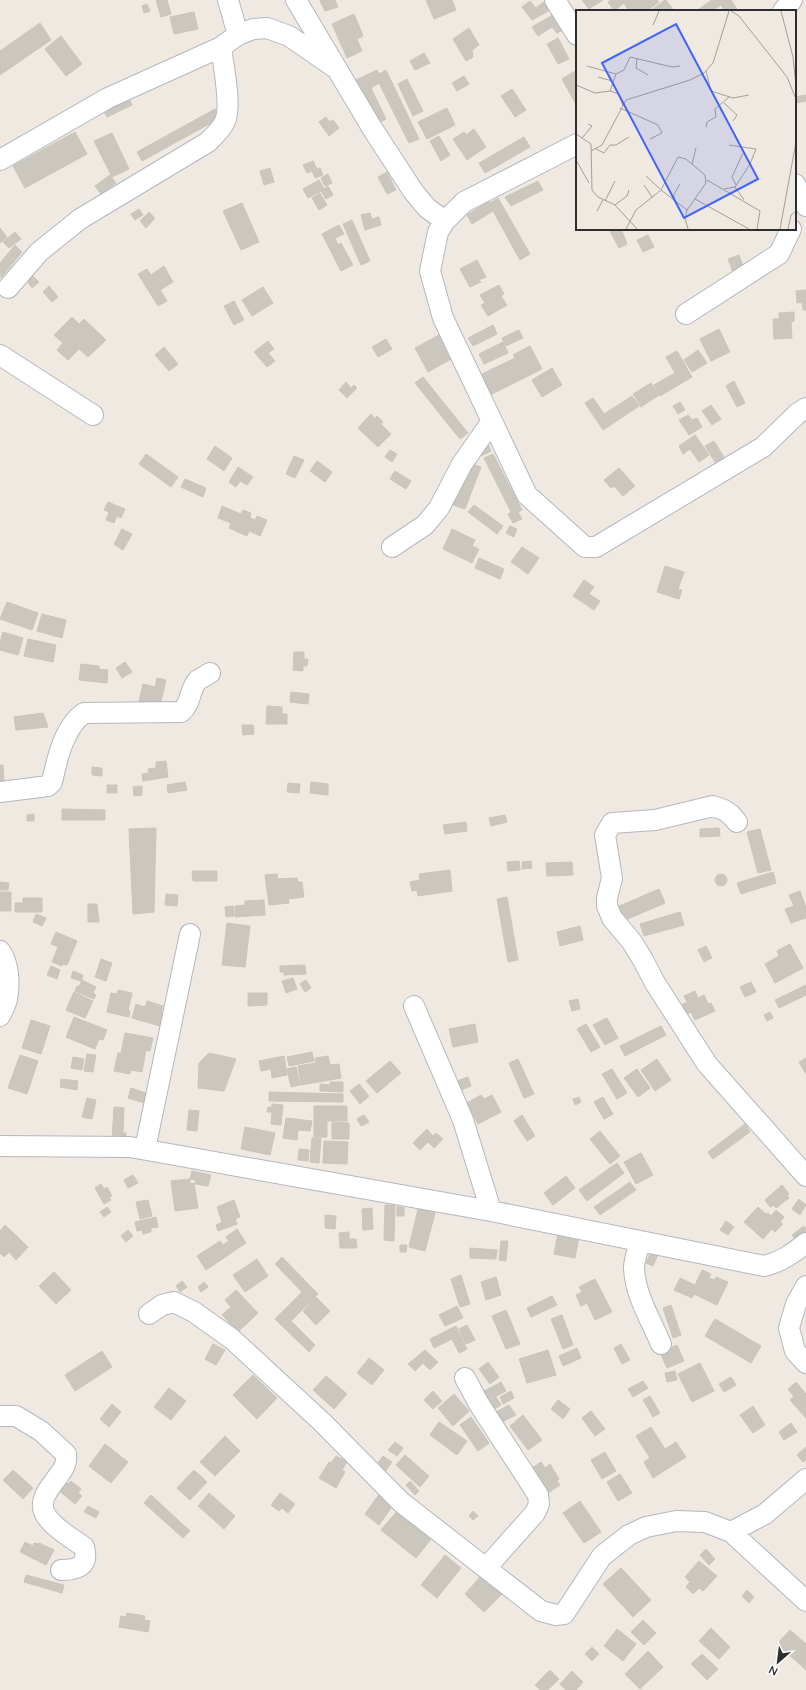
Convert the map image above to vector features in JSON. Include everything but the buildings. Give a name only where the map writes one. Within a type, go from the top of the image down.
[{"type":"street","points":[[228,0],[238,35]]},
{"type":"street","points":[[296,0],[334,67],[413,191],[427,208],[445,221]]},
{"type":"street","points":[[555,0],[576,33]]},
{"type":"street","points":[[785,10],[792,0]]},
{"type":"street","points":[[0,160],[108,98],[221,47],[238,35],[253,29],[267,28],[289,36],[334,67]]},
{"type":"street","points":[[8,288],[39,252],[80,219],[208,142],[216,135],[225,122],[228,110],[221,47]]},
{"type":"street","points":[[576,145],[464,202],[445,221],[438,232],[430,271],[443,318],[527,494],[585,547],[596,548],[763,446],[798,413],[806,408]]},
{"type":"street","points":[[796,186],[805,204],[796,220]]},
{"type":"street","points":[[686,314],[779,254],[791,230]]},
{"type":"street","points":[[0,355],[93,415]]},
{"type":"street","points":[[392,547],[425,524],[439,508],[462,464],[492,421]]},
{"type":"street","points":[[0,792],[48,786],[52,782],[62,742],[74,722],[84,713],[181,712],[186,708],[193,688],[198,681],[210,673]]},
{"type":"street","points":[[737,822],[731,814],[713,806],[655,820],[612,823],[605,835],[612,878],[607,898],[607,906],[612,918],[632,942],[655,983],[707,1064],[806,1176]]},
{"type":"street","points":[[146,1149],[190,934]]},
{"type":"street","points":[[0,951],[5,958],[8,976],[7,999],[0,1016]]},
{"type":"street","points":[[414,1006],[463,1120],[491,1211]]},
{"type":"street","points":[[0,1146],[130,1147],[146,1149],[491,1211],[764,1266],[789,1257],[806,1243]]},
{"type":"street","points":[[640,1241],[634,1267],[636,1284],[661,1344]]},
{"type":"street","points":[[806,1286],[796,1304],[789,1328],[795,1351],[806,1363]]},
{"type":"street","points":[[149,1314],[162,1305],[174,1302],[194,1312],[232,1339],[322,1422],[402,1502],[541,1611],[556,1615],[564,1614],[602,1556],[629,1535],[646,1527],[676,1521],[705,1522],[731,1532],[806,1601]]},
{"type":"street","points":[[465,1378],[479,1404],[538,1495],[538,1504],[535,1513],[486,1568]]},
{"type":"street","points":[[0,1416],[16,1416],[41,1431],[66,1454],[66,1464],[46,1494],[42,1504],[49,1520],[56,1527],[84,1547],[86,1555],[81,1566],[71,1570],[61,1570]]},
{"type":"street","points":[[731,1532],[765,1514],[803,1487]]}]
